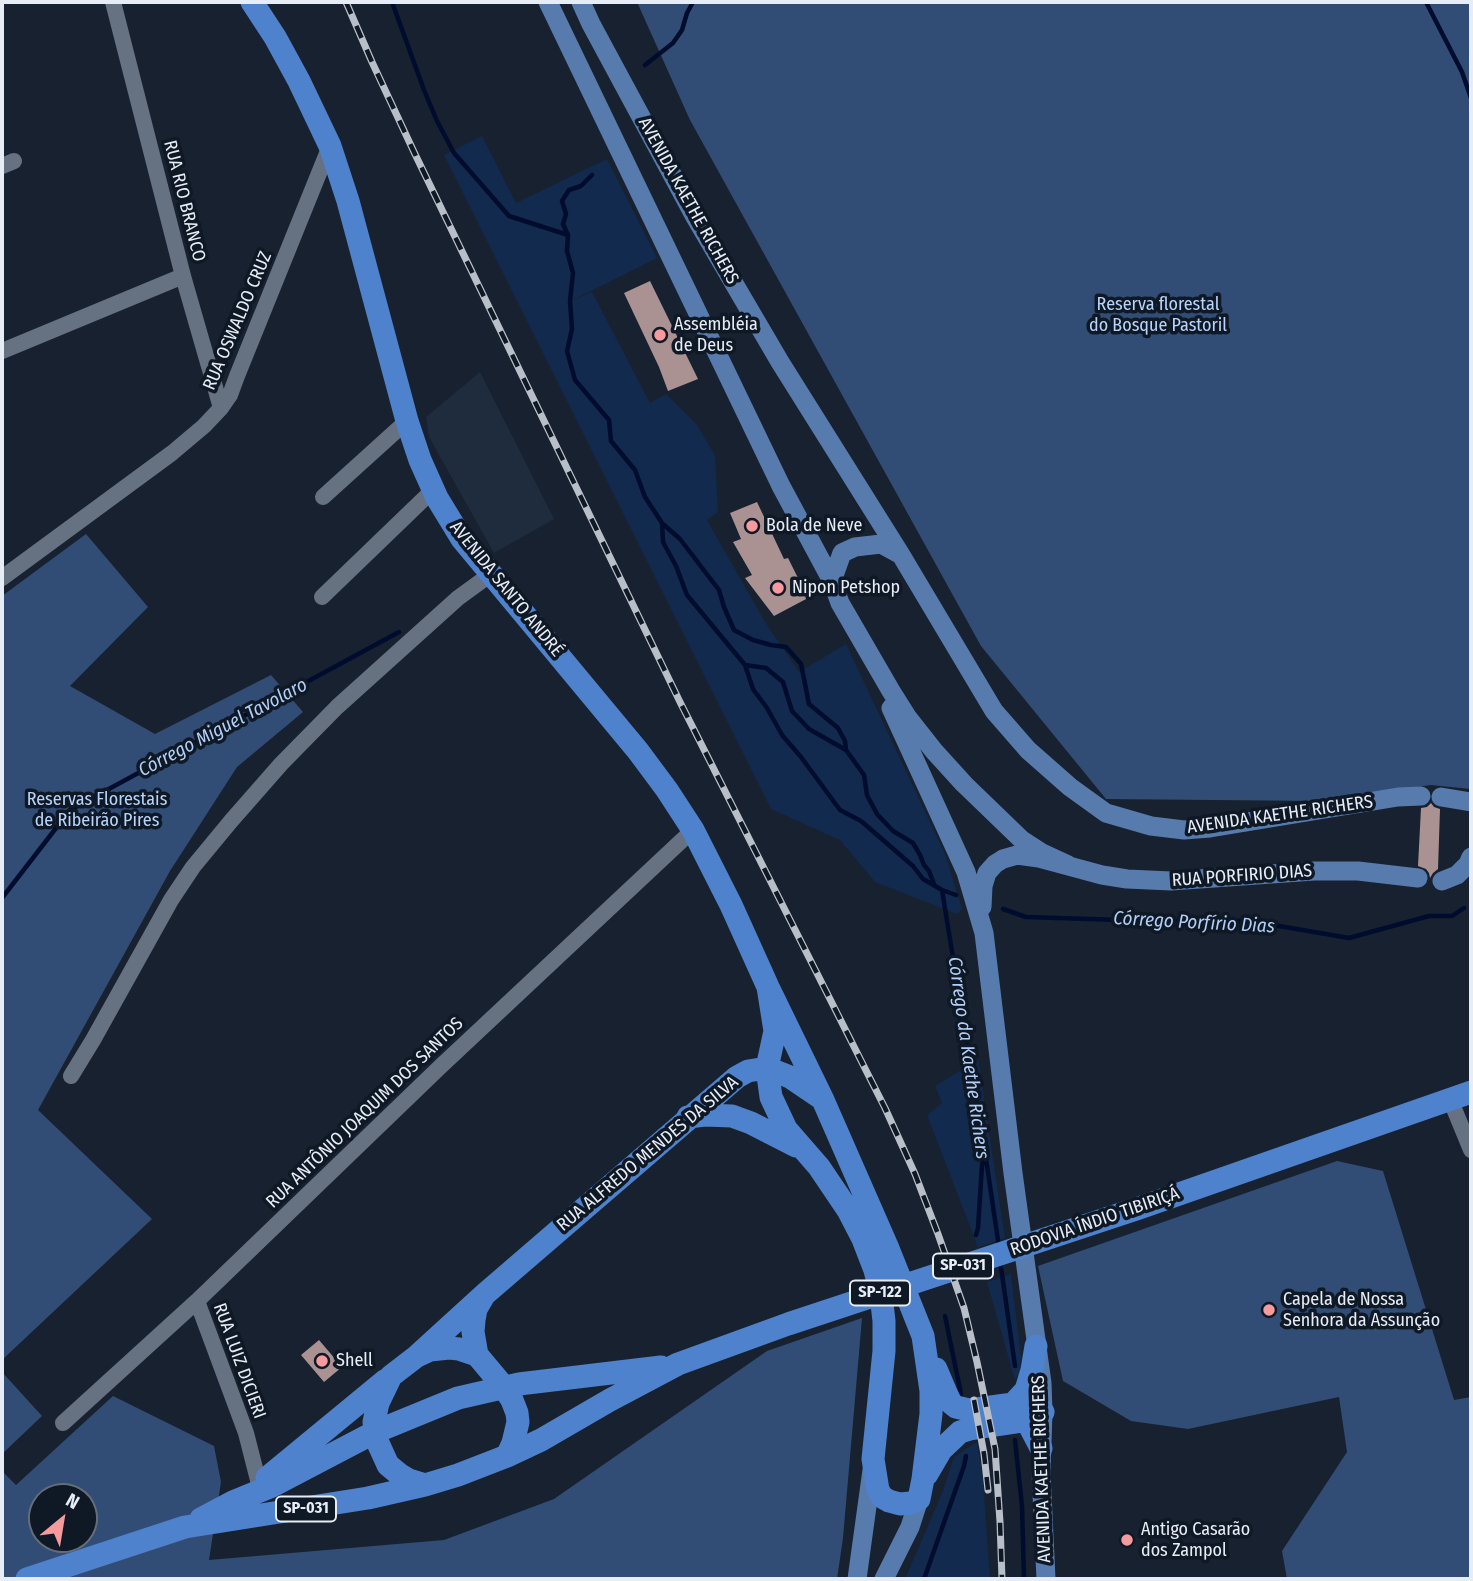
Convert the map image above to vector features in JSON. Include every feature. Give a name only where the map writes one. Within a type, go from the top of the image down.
[{"type":"highway","name":"AVENIDA SANTO ANDRÉ","points":[[252,2],[299,81],[330,146],[348,201],[407,421],[433,490],[462,539],[638,751],[693,830],[823,1100]]},
{"type":"highway","name":"AVENIDA SANTO ANDRÉ","points":[[767,1068],[775,1031],[768,987]]},
{"type":"highway","points":[[767,1068],[790,1077],[823,1100]]},
{"type":"highway","name":"SP-122","points":[[767,1068],[771,1097],[778,1114],[786,1129],[827,1178],[848,1210],[863,1239],[878,1282],[884,1321],[884,1351],[873,1459]]},
{"type":"highway","name":"RUA ALFREDO MENDES DA SILVA","points":[[233,1502],[417,1356],[737,1077],[748,1071],[767,1068]]},
{"type":"highway","points":[[778,1114],[781,1102],[796,1093],[823,1100]]},
{"type":"highway","name":"RODOVIA ÍNDIO TIBIRIÇÁ","points":[[27,1579],[186,1527],[368,1498],[425,1485],[484,1466],[541,1440],[678,1364],[788,1324],[1139,1208],[1461,1095]]},
{"type":"highway","name":"SP-122","points":[[823,1100],[923,1336],[931,1391],[931,1414],[921,1489]]},
{"type":"highway","points":[[688,1117],[732,1116],[802,1149]]},
{"type":"highway","name":"RUA ALFREDO MENDES DA SILVA","points":[[481,1359],[473,1332],[476,1309],[485,1294]]},
{"type":"highway","points":[[923,1336],[947,1395],[956,1407],[1026,1412]]},
{"type":"highway","points":[[1037,1346],[1026,1390],[1026,1412],[1029,1425],[1041,1448]]},
{"type":"highway","points":[[417,1356],[430,1350],[459,1349],[508,1375],[545,1380]]},
{"type":"highway","points":[[481,1359],[503,1386],[517,1413],[516,1433],[507,1456]]},
{"type":"highway","name":"RODOVIA ÍNDIO TIBIRIÇÁ","points":[[186,1527],[375,1432],[458,1398],[503,1386],[678,1364]]},
{"type":"highway","points":[[391,1376],[375,1412],[375,1432],[381,1452],[388,1465],[399,1474],[425,1485]]},
{"type":"highway","points":[[458,1398],[497,1402],[517,1413]]},
{"type":"highway","points":[[873,1459],[878,1490],[882,1497],[889,1502],[911,1503],[942,1450],[960,1432],[1026,1412]]},
{"type":"highway","points":[[388,1465],[391,1440],[408,1418]]},
{"type":"main road","name":"AVENIDA KAETHE RICHERS","points":[[548,2],[781,486],[857,634],[908,718],[964,784],[1022,840],[1068,865]]},
{"type":"main road","name":"AVENIDA KAETHE RICHERS","points":[[581,2],[708,239],[780,362],[901,555],[994,711],[1028,750],[1070,787],[1107,813],[1151,826],[1184,830],[1398,797],[1438,797],[1471,802]]},
{"type":"main road","points":[[832,581],[842,553],[855,547],[881,544],[901,555]]},
{"type":"main road","name":"AVENIDA KAETHE RICHERS","points":[[857,634],[966,872],[984,933],[1037,1346]]},
{"type":"main road","points":[[1438,797],[1464,807],[1471,818]]},
{"type":"main road","points":[[984,933],[983,886],[987,873],[995,864],[1017,855],[1068,865]]},
{"type":"main road","points":[[1471,857],[1457,875],[1440,881],[1471,886]]},
{"type":"main road","name":"RUA PORFIRIO DIAS","points":[[1068,865],[1102,875],[1160,881],[1314,870],[1358,871],[1418,878]]},
{"type":"main road","name":"AVENIDA KAETHE RICHERS","points":[[1041,1448],[1046,1579]]},
{"type":"main road","name":"SP-122","points":[[857,1579],[873,1459]]},
{"type":"main road","name":"SP-122","points":[[884,1579],[910,1527],[921,1489]]},
{"type":"street","name":"RUA RIO BRANCO","points":[[113,2],[183,276],[221,408]]},
{"type":"street","name":"RUA OSWALDO CRUZ","points":[[2,578],[172,453],[221,408],[233,386],[330,146]]},
{"type":"street","points":[[2,351],[183,276]]},
{"type":"street","points":[[323,497],[407,421]]},
{"type":"street","points":[[322,597],[433,490]]},
{"type":"street","points":[[71,1076],[171,900],[193,867],[231,821],[281,764],[337,707],[458,598],[491,574]]},
{"type":"street","name":"RUA ANTÔNIO JOAQUIM DOS SANTOS","points":[[63,1423],[197,1301],[431,1075],[693,830]]},
{"type":"street","points":[[1461,1095],[1471,1150]]},
{"type":"street","name":"RUA LUIZ DICIERI","points":[[197,1301],[246,1433],[259,1484]]},
{"type":"street","name":"RUA LUIZ DICIERI","points":[[246,1433],[262,1459],[279,1468]]},
{"type":"shaded area","points":[[482,136],[516,203],[607,159],[657,258],[571,301],[592,292],[650,403],[666,394],[697,425],[715,455],[718,512],[707,520],[765,622],[799,672],[846,644],[945,854],[962,909],[957,914],[875,882],[840,840],[771,809],[444,155]]},
{"type":"shaded area","points":[[480,372],[554,519],[494,553],[429,437],[426,417]]},
{"type":"shaded area","points":[[978,1060],[1005,1238],[978,1247],[927,1115],[942,1103],[935,1086]]},
{"type":"shaded area","points":[[1011,1274],[1021,1357],[1020,1372],[1015,1380],[987,1282]]},
{"type":"shaded area","points":[[977,1442],[983,1479],[990,1579],[905,1579],[943,1491],[954,1457]]},
{"type":"green space","name":"Reserva florestal do Bosque Pastoril","points":[[637,2],[1471,2],[1471,789],[1431,785],[1319,801],[1106,799],[981,646],[690,120]]},
{"type":"green space","name":"Reservas Florestais de Ribeirão Pires","points":[[86,534],[148,607],[70,686],[155,734],[271,675],[303,712],[237,767],[170,871],[38,1110],[152,1219],[2,1360],[2,596]]},
{"type":"green space","points":[[1337,1161],[1383,1171],[1454,1400],[1471,1397],[1471,1579],[1287,1579],[1282,1551],[1347,1452],[1339,1397],[1188,1429],[1131,1421],[1063,1381],[1038,1266]]},
{"type":"green space","points":[[862,1318],[837,1579],[2,1579],[2,1471],[16,1485],[113,1396],[214,1446],[221,1482],[209,1560],[444,1540],[554,1499],[767,1351]]},
{"type":"green space","points":[[2,1372],[42,1416],[2,1454]]},
{"type":"building","name":"Assembléia de Deus","points":[[650,281],[698,379],[668,391],[624,293]]},
{"type":"building","points":[[757,502],[784,559],[788,558],[808,598],[774,616],[745,578],[752,575],[733,542],[741,539],[730,513]]},
{"type":"building","points":[[1431,803],[1440,809],[1438,869],[1430,878],[1426,869],[1418,866],[1421,808]]},
{"type":"building","name":"Shell","points":[[319,1340],[342,1367],[324,1382],[301,1355]]},
{"type":"waterway","points":[[392,2],[424,90],[454,153],[509,216],[568,235]]},
{"type":"waterway","name":"Córrego da Kaethe Richers","points":[[645,65],[673,43],[682,30],[693,2]]},
{"type":"waterway","points":[[1426,2],[1462,72],[1471,98]]},
{"type":"waterway","name":"Córrego da Kaethe Richers","points":[[592,175],[581,186],[569,190],[562,201],[566,214],[563,224],[568,235],[567,251],[573,273],[570,301],[572,329],[567,351],[575,380],[609,420],[611,441],[635,470],[645,497],[662,523],[663,542],[687,595],[745,665],[753,689],[782,735],[840,810],[861,821],[913,866],[923,879],[942,890],[985,1155],[976,1235]]},
{"type":"waterway","name":"Córrego da Kaethe Richers","points":[[663,524],[680,539],[719,590],[734,630],[753,640],[786,647],[801,664],[809,704],[838,728],[845,741],[846,750]]},
{"type":"waterway","name":"Córrego Miguel Tavolaro","points":[[2,898],[70,810],[399,632]]},
{"type":"waterway","name":"Córrego da Kaethe Richers","points":[[745,665],[766,668],[783,682],[792,711],[809,729],[846,750],[864,775],[867,795],[877,814],[893,831],[913,843],[934,884]]},
{"type":"waterway","name":"Córrego Porfírio Dias","points":[[942,890],[956,895]]},
{"type":"waterway","name":"Córrego Porfírio Dias","points":[[1003,909],[1026,917],[1250,921],[1349,938],[1429,916],[1452,916],[1464,908]]},
{"type":"waterway","points":[[986,1159],[999,1247]]},
{"type":"waterway","points":[[1000,1260],[1015,1366]]},
{"type":"waterway","name":"Córrego da Kaethe Richers","points":[[945,1316],[961,1394]]},
{"type":"waterway","name":"Córrego da Kaethe Richers","points":[[1015,1440],[1022,1506],[1024,1579]]},
{"type":"waterway","name":"Córrego da Kaethe Richers","points":[[924,1579],[966,1456]]},
{"type":"railway","points":[[346,2],[414,152],[680,702],[885,1108],[915,1174],[964,1308],[977,1362],[995,1449],[1002,1579]]},
{"type":"railway","points":[[974,1400],[988,1490]]},
{"type":"place","name":"Assembléia de Deus","points":[[660,335]]},
{"type":"place","name":"Bola de Neve","points":[[752,526]]},
{"type":"place","name":"Nipon Petshop","points":[[778,588]]},
{"type":"place","name":"Capela de Nossa Senhora da Assunção","points":[[1269,1310]]},
{"type":"place","name":"Shell","points":[[322,1361]]},
{"type":"place","name":"Antigo Casarão dos Zampol","points":[[1127,1540]]}]
